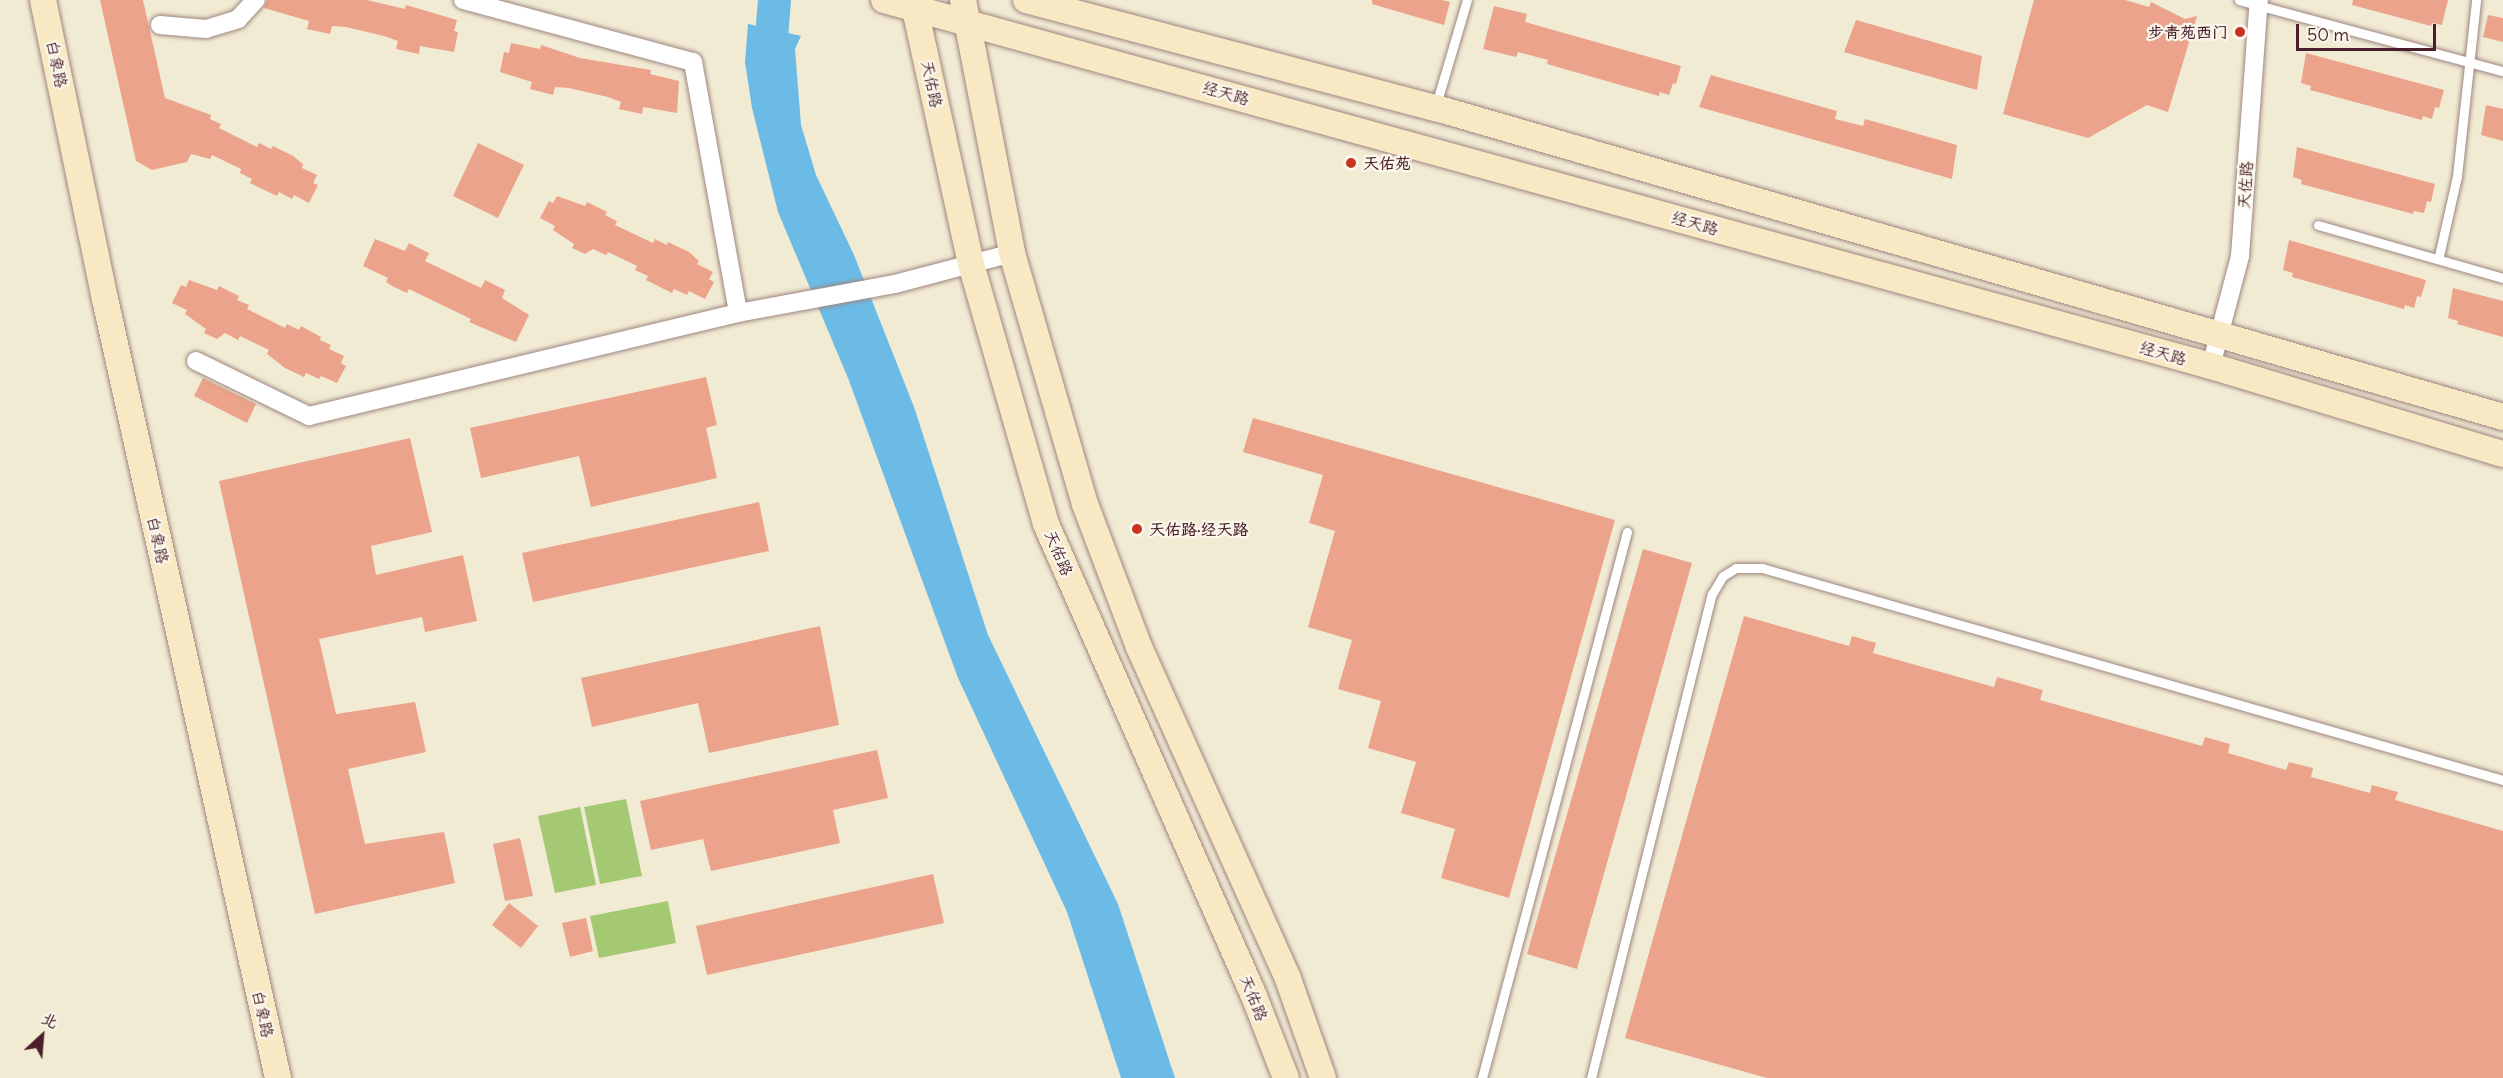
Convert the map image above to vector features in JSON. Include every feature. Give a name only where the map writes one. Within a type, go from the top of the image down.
[{"type":"main road","name":"白象路","points":[[44,0],[105,299],[278,1078]]},
{"type":"main road","name":"经天路","points":[[884,0],[966,11],[2211,366],[2503,454]]},
{"type":"main road","points":[[1026,0],[1436,108],[2220,333],[2503,417]]},
{"type":"main road","name":"天佑路","points":[[914,4],[971,264],[1046,524],[1254,996],[1286,1078]]},
{"type":"main road","points":[[966,11],[1012,253],[1085,504],[1139,647],[1288,979],[1323,1078]]},
{"type":"street","points":[[160,25],[206,29],[238,19],[256,0]]},
{"type":"street","points":[[463,0],[693,62],[738,313]]},
{"type":"street","name":"天佐路","points":[[2211,366],[2240,256],[2259,3]]},
{"type":"street","points":[[196,361],[309,416],[738,313],[895,284],[1012,253]]},
{"type":"lane","points":[[1436,108],[1467,0]]},
{"type":"lane","points":[[2238,0],[2259,3],[2503,71]]},
{"type":"lane","points":[[2439,256],[2457,176],[2476,0]]},
{"type":"lane","points":[[2318,225],[2439,256],[2503,278]]},
{"type":"lane","points":[[1482,1078],[1627,532]]},
{"type":"lane","points":[[1591,1078],[1712,594],[1723,576],[1736,568],[1773,571],[2503,780]]},
{"type":"green space","points":[[626,799],[642,876],[600,884],[584,807]]},
{"type":"green space","points":[[580,807],[596,885],[555,893],[538,816]]},
{"type":"green space","points":[[668,901],[676,943],[599,958],[590,916]]},
{"type":"water","points":[[748,24],[801,36],[795,49],[801,125],[816,175],[854,255],[914,407],[988,635],[1118,904],[1175,1078],[1121,1078],[1067,912],[958,678],[848,378],[778,212],[752,108],[745,62]]},
{"type":"building","points":[[100,0],[143,0],[165,98],[211,115],[210,119],[221,124],[219,128],[257,147],[259,143],[271,149],[273,146],[293,156],[303,164],[302,168],[317,175],[313,183],[318,185],[309,203],[294,195],[292,199],[279,192],[277,196],[250,183],[252,179],[240,173],[241,169],[212,155],[210,159],[191,154],[187,162],[152,170],[136,161]]},
{"type":"building","points":[[267,0],[367,0],[405,9],[406,5],[457,20],[454,31],[458,32],[454,52],[420,46],[419,54],[396,49],[398,41],[346,27],[332,26],[330,34],[307,29],[309,21],[264,8]]},
{"type":"building","points":[[1372,0],[1450,2],[1444,25],[1372,4]]},
{"type":"building","points":[[2034,0],[2125,0],[2149,7],[2151,2],[2185,19],[2197,16],[2168,112],[2147,105],[2088,138],[2003,114]]},
{"type":"building","points":[[2353,0],[2448,0],[2442,25],[2432,23],[2431,26],[2352,5]]},
{"type":"building","points":[[1494,6],[1527,14],[1525,22],[1681,66],[1676,84],[1673,83],[1669,95],[1660,92],[1659,96],[1547,64],[1548,60],[1518,52],[1516,57],[1483,49]]},
{"type":"building","points":[[2488,15],[2503,18],[2503,42],[2483,37]]},
{"type":"building","points":[[1856,20],[1982,56],[1977,90],[1844,52]]},
{"type":"building","points":[[511,43],[540,49],[541,45],[580,58],[651,70],[650,74],[679,81],[677,113],[643,107],[642,114],[619,109],[621,102],[569,88],[555,87],[553,95],[530,89],[532,82],[500,72],[504,52],[509,53]]},
{"type":"building","points":[[2306,53],[2444,90],[2439,108],[2435,107],[2432,119],[2423,116],[2422,120],[2310,90],[2311,86],[2301,83]]},
{"type":"building","points":[[1711,75],[1837,111],[1835,119],[1863,126],[1865,119],[1957,145],[1952,179],[1699,107]]},
{"type":"building","points":[[2486,105],[2503,109],[2503,141],[2481,135]]},
{"type":"building","points":[[478,143],[524,165],[498,218],[453,196]]},
{"type":"building","points":[[2297,147],[2435,184],[2431,202],[2427,201],[2424,213],[2414,211],[2413,214],[2301,184],[2302,180],[2293,177]]},
{"type":"building","points":[[557,196],[585,206],[587,202],[607,212],[605,215],[617,221],[615,225],[653,243],[655,239],[667,245],[668,242],[689,252],[699,261],[697,264],[713,272],[709,279],[714,282],[705,299],[689,291],[687,295],[674,289],[672,293],[646,280],[648,276],[635,270],[637,266],[608,252],[606,255],[593,249],[585,254],[572,248],[574,244],[553,230],[555,226],[540,218],[549,201],[553,203]]},
{"type":"building","points":[[375,239],[405,251],[409,243],[429,253],[425,261],[481,288],[485,280],[505,290],[502,298],[529,315],[516,342],[469,322],[471,319],[409,289],[407,293],[394,287],[386,282],[388,278],[363,266]]},
{"type":"building","points":[[2289,240],[2426,280],[2421,297],[2417,296],[2414,308],[2405,305],[2404,309],[2292,277],[2293,273],[2283,270]]},
{"type":"building","points":[[189,280],[217,290],[219,286],[239,296],[237,300],[249,305],[247,309],[285,328],[287,324],[299,330],[301,326],[321,337],[320,340],[331,345],[329,349],[344,356],[341,363],[346,366],[337,383],[306,373],[304,377],[285,368],[267,354],[269,350],[240,336],[238,340],[225,333],[217,339],[204,333],[206,329],[185,314],[187,310],[172,303],[181,285],[186,287]]},
{"type":"building","points":[[2453,288],[2503,301],[2503,337],[2457,324],[2458,321],[2448,318]]},
{"type":"building","points":[[706,377],[717,425],[706,428],[717,478],[591,507],[579,456],[481,478],[470,428]]},
{"type":"building","points":[[203,378],[256,404],[247,423],[194,396]]},
{"type":"building","points":[[1253,418],[1615,520],[1509,898],[1441,878],[1455,829],[1401,813],[1416,762],[1368,748],[1381,701],[1338,689],[1352,640],[1308,627],[1335,531],[1309,523],[1323,475],[1243,452]]},
{"type":"building","points":[[410,438],[432,532],[371,546],[376,575],[463,555],[477,621],[425,632],[422,617],[319,639],[336,714],[415,702],[426,752],[348,769],[365,844],[444,832],[455,883],[315,914],[219,481]]},
{"type":"building","points":[[759,502],[769,551],[533,602],[522,553]]},
{"type":"building","points":[[1643,549],[1692,563],[1577,969],[1527,954]]},
{"type":"building","points":[[1744,616],[1849,646],[1852,636],[1876,643],[1873,653],[1994,687],[1997,677],[2043,690],[2040,700],[2202,746],[2205,737],[2230,744],[2228,753],[2286,770],[2289,762],[2313,768],[2311,777],[2370,793],[2372,785],[2398,792],[2395,800],[2503,831],[2503,1078],[1767,1078],[1625,1038]]},
{"type":"building","points":[[820,626],[839,725],[709,753],[698,703],[592,727],[581,678]]},
{"type":"building","points":[[877,750],[888,798],[833,810],[840,843],[711,871],[703,839],[651,850],[640,801]]},
{"type":"building","points":[[520,838],[533,896],[505,901],[493,844]]},
{"type":"building","points":[[933,874],[944,923],[707,975],[696,926]]},
{"type":"building","points":[[509,903],[538,926],[521,948],[492,925]]},
{"type":"building","points":[[586,918],[593,951],[570,957],[562,923]]},
{"type":"waterway","points":[[768,73],[774,0]]},
{"type":"place","name":"步青苑西门","points":[[2240,32]]},
{"type":"place","name":"天佑苑","points":[[1351,163]]},
{"type":"place","name":"天佑路·经天路","points":[[1137,529]]}]
